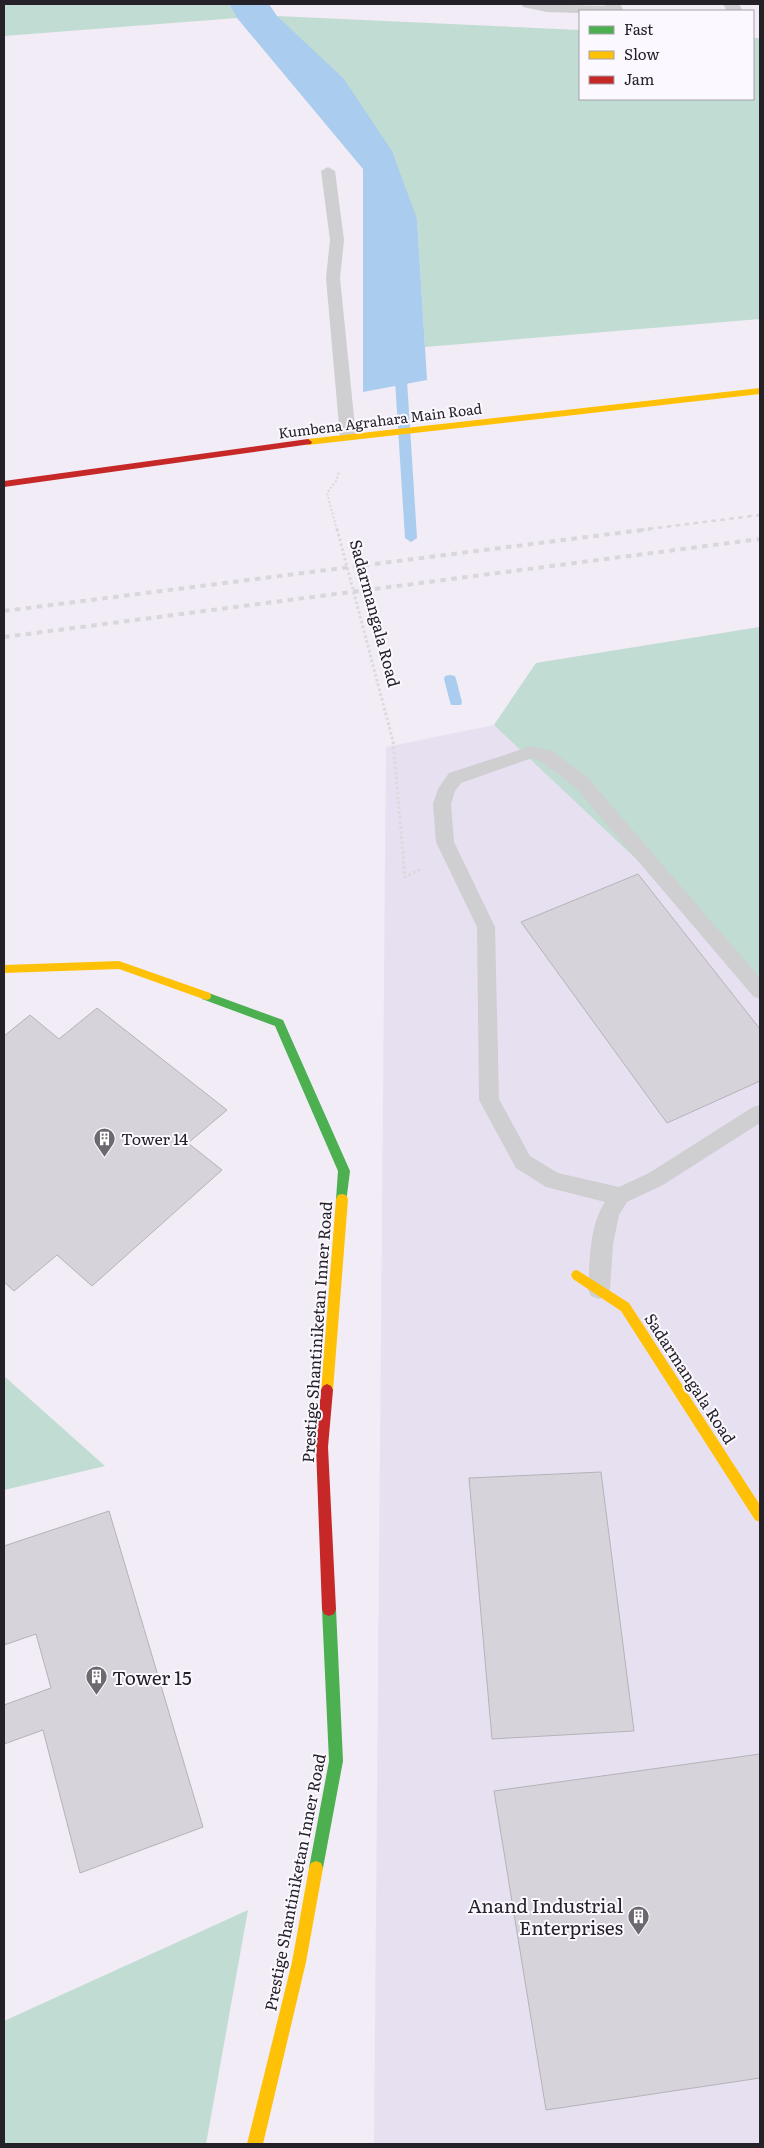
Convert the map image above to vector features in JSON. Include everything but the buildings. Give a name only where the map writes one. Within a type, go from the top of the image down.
[{"type":"street","name":"Kumbena Agrahara Main Road","points":[[4,484],[348,438],[760,391]]},
{"type":"street","name":"Prestige Shantiniketan Inner Road","points":[[4,969],[119,965],[280,1023],[344,1171],[322,1447],[336,1761],[299,1962],[255,2144]]},
{"type":"street","name":"Sadarmangala Road","points":[[577,1275],[625,1307],[760,1516]]},
{"type":"lane","points":[[527,4],[547,8],[615,8]]},
{"type":"lane","points":[[328,171],[337,240],[333,278],[348,438]]},
{"type":"lane","points":[[620,1196],[553,1181],[523,1162],[489,1100],[486,927],[445,842],[442,804],[447,789],[455,778],[532,752],[546,756],[580,781],[760,991]]},
{"type":"lane","points":[[599,1289],[602,1244],[608,1213],[620,1196],[656,1179],[760,1113]]},
{"type":"path","name":"Sadarmangala Road","points":[[327,493],[393,741]]},
{"type":"shaded area","points":[[760,627],[760,2144],[374,2144],[386,747],[494,725],[536,663]]},
{"type":"green space","points":[[4,4],[229,4],[237,18],[4,36]]},
{"type":"green space","points":[[277,16],[579,30],[579,100],[754,100],[754,38],[760,38],[760,319],[425,347],[417,219]]},
{"type":"green space","points":[[760,627],[760,999],[669,890],[494,725],[536,663]]},
{"type":"green space","points":[[4,1376],[105,1466],[4,1490]]},
{"type":"green space","points":[[248,1910],[206,2144],[4,2144],[4,2021]]},
{"type":"water","points":[[229,4],[269,4],[277,16],[344,79],[392,151],[417,219],[427,380],[363,392],[363,169],[237,18]]},
{"type":"waterway","points":[[400,365],[411,538]]},
{"type":"waterway","points":[[450,679],[456,702]]},
{"type":"railway","points":[[640,530],[760,515]]},
{"type":"railway","points":[[4,611],[650,529]]},
{"type":"railway","points":[[4,637],[760,539]]},
{"type":"traffic: fast","points":[[206,996],[279,1023],[344,1171],[342,1199]]},
{"type":"traffic: fast","points":[[316,1868],[336,1761],[329,1609]]},
{"type":"traffic: slow","points":[[308,442],[760,391]]},
{"type":"traffic: slow","points":[[4,969],[119,965],[206,996]]},
{"type":"traffic: slow","points":[[327,1390],[342,1199]]},
{"type":"traffic: slow","points":[[577,1275],[625,1307],[760,1516]]},
{"type":"traffic: slow","points":[[255,2144],[299,1962],[316,1868]]},
{"type":"traffic: jam","points":[[4,484],[308,442]]},
{"type":"traffic: jam","points":[[327,1390],[322,1447],[329,1609]]},
{"type":"place","name":"Tower 14","points":[[105,1157]]},
{"type":"place","name":"Tower 15","points":[[96,1696]]},
{"type":"place","name":"Anand Industrial Enterprises","points":[[639,1935]]}]
